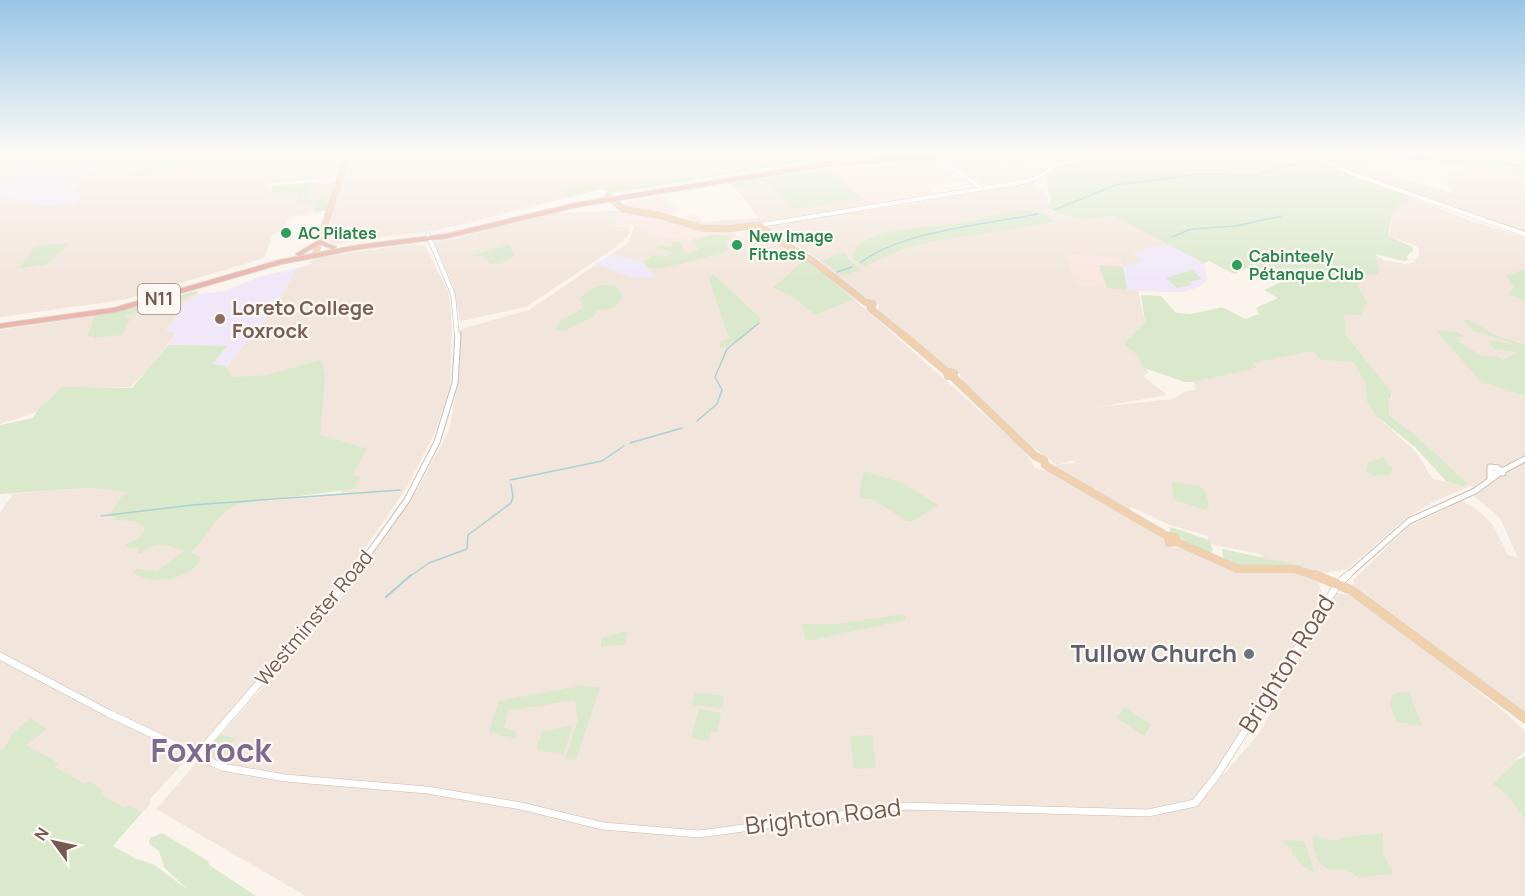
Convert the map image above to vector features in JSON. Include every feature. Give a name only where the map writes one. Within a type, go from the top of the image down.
[{"type":"highway","name":"N11","points":[[0,326],[124,308],[333,247],[428,237],[554,205],[622,196]]},
{"type":"highway","name":"N11","points":[[0,321],[131,301],[299,254],[428,237],[609,198],[634,196]]},
{"type":"highway","points":[[299,254],[319,242],[333,247]]},
{"type":"main road","points":[[318,253],[319,242],[334,196]]},
{"type":"main road","points":[[617,207],[620,201],[627,197]]},
{"type":"main road","points":[[609,198],[617,207]]},
{"type":"main road","points":[[596,201],[699,227],[741,228],[760,225],[778,240],[813,261],[869,305],[950,375],[1038,459],[1035,461],[1037,464],[1045,465],[1078,487],[1145,520],[1167,536],[1169,543],[1177,542],[1238,569],[1294,569],[1338,584],[1379,609],[1525,718]]},
{"type":"street","points":[[760,225],[940,196]]},
{"type":"street","points":[[1419,196],[1472,217],[1525,234]]},
{"type":"street","name":"Westminster Road","points":[[197,755],[356,574],[394,517],[446,423],[455,388],[458,325],[451,286],[437,262],[428,237]]},
{"type":"street","name":"Brighton Road","points":[[0,656],[108,713],[222,767],[264,775],[428,790],[520,806],[603,826],[699,834],[906,806],[1148,813],[1195,803],[1223,766],[1338,584],[1409,521],[1475,491],[1499,471],[1525,459]]},
{"type":"shaded area","points":[[0,196],[37,205],[75,204],[81,196],[299,196],[296,201],[316,203],[311,214],[289,217],[284,230],[273,234],[264,258],[123,300],[0,317]]},
{"type":"shaded area","points":[[0,196],[82,196],[75,204],[37,205]]},
{"type":"shaded area","points":[[307,196],[331,196],[330,201],[305,199]]},
{"type":"shaded area","points":[[338,196],[566,196],[566,198],[439,230],[334,244],[327,240],[328,226]]},
{"type":"shaded area","points":[[663,196],[680,210],[670,216],[689,222],[688,215],[697,215],[701,222],[711,221],[710,229],[737,230],[735,235],[741,237],[746,231],[763,235],[745,249],[727,244],[733,235],[708,234],[699,240],[686,240],[659,236],[636,225],[615,227],[624,204]]},
{"type":"shaded area","points":[[741,196],[781,196],[795,209],[863,197],[874,205],[738,227],[710,227],[711,221],[759,218]]},
{"type":"shaded area","points":[[859,196],[932,196],[874,205]]},
{"type":"shaded area","points":[[954,196],[1046,196],[1049,208],[1057,213],[1084,220],[1114,216],[1209,261],[1204,264],[1207,281],[1196,288],[1182,292],[1138,291],[1145,322],[1125,342],[1125,345],[1138,356],[1147,370],[1148,373],[1143,376],[1167,395],[1098,407],[1173,399],[1187,391],[1195,390],[1194,382],[1254,368],[1250,363],[1314,350],[1321,360],[1353,362],[1365,383],[1367,402],[1375,415],[1415,451],[1433,479],[1463,485],[1414,434],[1388,414],[1386,407],[1388,400],[1392,399],[1391,391],[1346,335],[1344,314],[1360,316],[1367,302],[1356,286],[1367,274],[1376,275],[1380,271],[1375,254],[1383,260],[1406,264],[1413,263],[1419,255],[1419,249],[1416,246],[1388,236],[1391,230],[1392,214],[1397,204],[1409,201],[1404,199],[1407,196],[1471,221],[1525,237],[1525,712],[1355,586],[1353,580],[1408,527],[1462,501],[1479,511],[1493,525],[1508,555],[1518,558],[1500,518],[1474,496],[1478,492],[1470,486],[1433,502],[1404,519],[1348,569],[1322,573],[1317,578],[1323,597],[1253,721],[1198,802],[1151,813],[1155,836],[1152,816],[1198,804],[1261,731],[1324,608],[1337,593],[1348,595],[1400,630],[1506,713],[1525,732],[1525,751],[1493,784],[1525,809],[1525,896],[306,896],[156,809],[352,585],[418,488],[449,431],[459,376],[461,329],[529,310],[628,243],[635,225],[659,236],[699,239],[708,234],[733,235],[728,244],[745,249],[767,236],[800,255],[854,299],[1024,450],[1035,468],[1046,471],[1057,465],[1075,463],[1075,460],[1056,465],[1033,447],[1030,448],[962,384],[960,374],[940,364],[878,310],[879,305],[856,292],[819,262],[820,260],[769,228],[773,224]],"holes":[[[1131,507],[1170,525],[1208,536],[1209,544],[1261,554],[1272,570],[1235,571],[1184,549],[1167,547],[1159,534],[1127,513]]]},
{"type":"shaded area","points":[[1418,196],[1525,196],[1525,233]]},
{"type":"shaded area","points":[[556,210],[560,213],[620,211],[615,227],[630,227],[629,235],[616,247],[526,307],[460,321],[453,286],[434,242],[464,236]]},
{"type":"shaded area","points":[[1166,243],[1204,263],[1207,281],[1196,288],[1182,292],[1127,290],[1123,267],[1142,261],[1133,253]]},
{"type":"shaded area","points":[[412,244],[425,246],[449,293],[452,330],[450,390],[434,434],[407,487],[348,573],[297,640],[150,799],[150,804],[112,846],[0,767],[3,751],[0,749],[0,513],[13,494],[89,488],[238,504],[342,493],[320,435],[321,360],[265,375],[232,377],[225,369],[274,308],[297,268],[312,264],[309,261],[321,257]]},
{"type":"shaded area","points":[[611,254],[643,262],[655,278],[632,278],[596,264]]},
{"type":"shaded area","points":[[1066,254],[1120,258],[1123,267],[1099,265],[1107,288],[1078,285],[1074,282]]},
{"type":"shaded area","name":"Loreto College Foxrock","points":[[297,268],[274,308],[225,369],[150,368],[177,333],[166,331],[187,302],[199,294],[225,291],[261,276]]},
{"type":"shaded area","points":[[196,291],[199,294],[187,302],[166,331],[177,332],[150,368],[130,387],[60,388],[54,400],[36,412],[0,424],[0,330],[116,313]]},
{"type":"green space","points":[[299,196],[307,196],[305,199],[330,201],[326,211],[313,212],[316,203],[296,203]]},
{"type":"green space","points":[[781,196],[860,196],[862,198],[795,209]]},
{"type":"green space","points":[[1051,196],[1407,196],[1405,199],[1410,201],[1400,204],[1392,214],[1388,236],[1413,247],[1413,251],[1407,256],[1408,260],[1404,261],[1375,254],[1380,271],[1377,275],[1367,274],[1357,286],[1367,302],[1360,316],[1344,314],[1346,335],[1391,391],[1391,398],[1388,400],[1389,415],[1414,434],[1468,484],[1463,486],[1446,481],[1415,447],[1375,415],[1367,402],[1365,383],[1353,362],[1321,360],[1313,351],[1253,363],[1256,368],[1194,382],[1185,382],[1144,368],[1138,356],[1125,345],[1125,342],[1145,322],[1141,295],[1161,296],[1176,313],[1191,314],[1222,307],[1245,319],[1259,314],[1256,308],[1278,298],[1264,290],[1286,280],[1254,265],[1234,274],[1209,261],[1204,263],[1114,216],[1084,220],[1057,213],[1048,207]]},
{"type":"green space","points":[[1015,210],[1033,210],[1047,215],[1055,222],[925,243],[906,248],[865,266],[852,258],[856,246],[880,234],[965,222]]},
{"type":"green space","points":[[713,235],[732,236],[727,243],[728,250],[702,259],[664,267],[650,268],[643,262],[653,255],[666,256],[673,253],[656,247],[660,245],[670,247],[674,242],[680,242],[683,250],[681,254],[688,254],[699,249],[694,239]]},
{"type":"green space","points":[[69,243],[48,264],[19,269],[36,245]]},
{"type":"green space","points":[[509,244],[515,256],[507,261],[490,264],[484,256],[467,257]]},
{"type":"green space","points":[[845,253],[848,259],[861,269],[844,276],[822,261]]},
{"type":"green space","points":[[805,259],[854,299],[815,315],[792,296],[773,288]]},
{"type":"green space","points":[[1099,265],[1123,267],[1127,290],[1107,288]]},
{"type":"green space","points":[[1192,270],[1202,279],[1189,282],[1192,285],[1177,288],[1166,278]]},
{"type":"green space","points":[[1525,270],[1525,301],[1508,294],[1514,287],[1506,275]]},
{"type":"green space","points":[[713,274],[760,318],[754,328],[744,337],[720,348],[719,342],[731,338],[727,333],[709,278]]},
{"type":"green space","points":[[602,285],[617,287],[622,298],[615,307],[603,311],[598,309],[593,317],[566,330],[555,330],[561,320],[582,309],[584,305],[579,299]]},
{"type":"green space","points":[[198,292],[181,300],[171,310],[142,311],[127,315],[126,318],[130,319],[122,335],[87,337],[95,316],[156,303]]},
{"type":"green space","points":[[1467,319],[1499,337],[1525,345],[1525,396],[1480,381],[1437,331],[1457,332],[1464,336],[1454,339],[1460,340],[1460,343],[1482,356],[1496,356],[1503,360],[1517,352],[1494,349],[1487,340],[1518,345],[1474,331],[1464,322]]},
{"type":"green space","points":[[169,345],[227,346],[213,364],[225,366],[232,377],[265,375],[321,360],[325,376],[320,435],[367,449],[352,475],[361,477],[353,489],[238,504],[222,514],[190,553],[201,557],[197,565],[181,575],[150,580],[134,573],[137,569],[157,571],[184,551],[159,545],[137,554],[139,547],[130,548],[125,545],[138,539],[146,528],[134,521],[117,520],[110,514],[122,496],[129,492],[89,488],[0,494],[0,425],[33,418],[60,387],[132,388]]},
{"type":"green space","points":[[1382,456],[1393,469],[1390,475],[1371,476],[1366,470],[1369,461],[1381,459]]},
{"type":"green space","points":[[863,472],[899,481],[938,505],[913,521],[907,521],[874,500],[859,498]]},
{"type":"green space","points":[[1172,483],[1199,485],[1206,493],[1209,506],[1205,510],[1174,500]]},
{"type":"green space","points":[[1171,527],[1209,540],[1213,550],[1210,554],[1169,532]]},
{"type":"green space","points":[[1222,549],[1303,566],[1301,570],[1242,568],[1231,564],[1224,558]]},
{"type":"green space","points":[[904,614],[906,620],[806,641],[802,624],[837,624]]},
{"type":"green space","points":[[628,631],[625,644],[601,647],[601,638]]},
{"type":"green space","points":[[578,686],[600,687],[576,760],[565,759],[578,719],[575,700],[508,711],[504,728],[517,732],[515,739],[489,732],[499,701]]},
{"type":"green space","points":[[695,692],[724,696],[722,708],[692,705]]},
{"type":"green space","points":[[1409,692],[1422,726],[1397,722],[1390,705],[1392,695]]},
{"type":"green space","points":[[1124,707],[1151,725],[1144,736],[1117,718]]},
{"type":"green space","points":[[699,709],[721,713],[717,732],[711,731],[708,741],[691,738]]},
{"type":"green space","points":[[30,718],[47,729],[26,745],[58,763],[55,767],[85,784],[89,781],[103,790],[100,794],[125,808],[129,805],[142,812],[113,846],[136,859],[153,864],[188,890],[164,867],[159,851],[149,844],[150,838],[162,833],[208,861],[209,865],[256,896],[0,896],[0,749],[3,751],[12,734]]},
{"type":"green space","points":[[572,726],[564,754],[536,750],[542,731]]},
{"type":"green space","points":[[220,735],[235,738],[221,760],[204,753]]},
{"type":"green space","points":[[872,735],[876,768],[854,769],[850,736]]},
{"type":"green space","points":[[1525,756],[1525,818],[1507,795],[1493,784],[1517,760]]},
{"type":"green space","points":[[1383,833],[1383,854],[1393,873],[1359,878],[1351,872],[1323,866],[1318,861],[1313,837],[1337,841],[1344,837]]},
{"type":"green space","points":[[1284,840],[1304,841],[1314,871],[1307,870],[1293,855],[1291,848],[1282,842]]},
{"type":"waterway","points":[[1054,210],[1089,196]]},
{"type":"waterway","points":[[861,262],[879,251],[922,236],[1038,214]]},
{"type":"waterway","points":[[1172,237],[1191,229],[1236,226],[1281,216]]},
{"type":"waterway","points":[[837,272],[852,267]]},
{"type":"waterway","points":[[697,421],[717,404],[722,390],[715,377],[727,349],[759,323]]},
{"type":"waterway","points":[[630,443],[682,428]]},
{"type":"waterway","points":[[510,480],[602,461],[624,446]]},
{"type":"waterway","points":[[409,577],[429,563],[467,549],[468,535],[511,503],[513,497],[511,484]]},
{"type":"waterway","points":[[101,516],[192,505],[400,490]]},
{"type":"waterway","points":[[386,597],[411,575]]},
{"type":"place","name":"AC Pilates","points":[[286,233]]},
{"type":"place","name":"New Image Fitness","points":[[737,245]]},
{"type":"place","name":"Cabinteely Pétanque Club","points":[[1237,265]]},
{"type":"place","name":"Loreto College Foxrock","points":[[220,319]]},
{"type":"place","name":"Tullow Church","points":[[1249,654]]},
{"type":"district","name":"Foxrock","points":[[211,751]]}]
